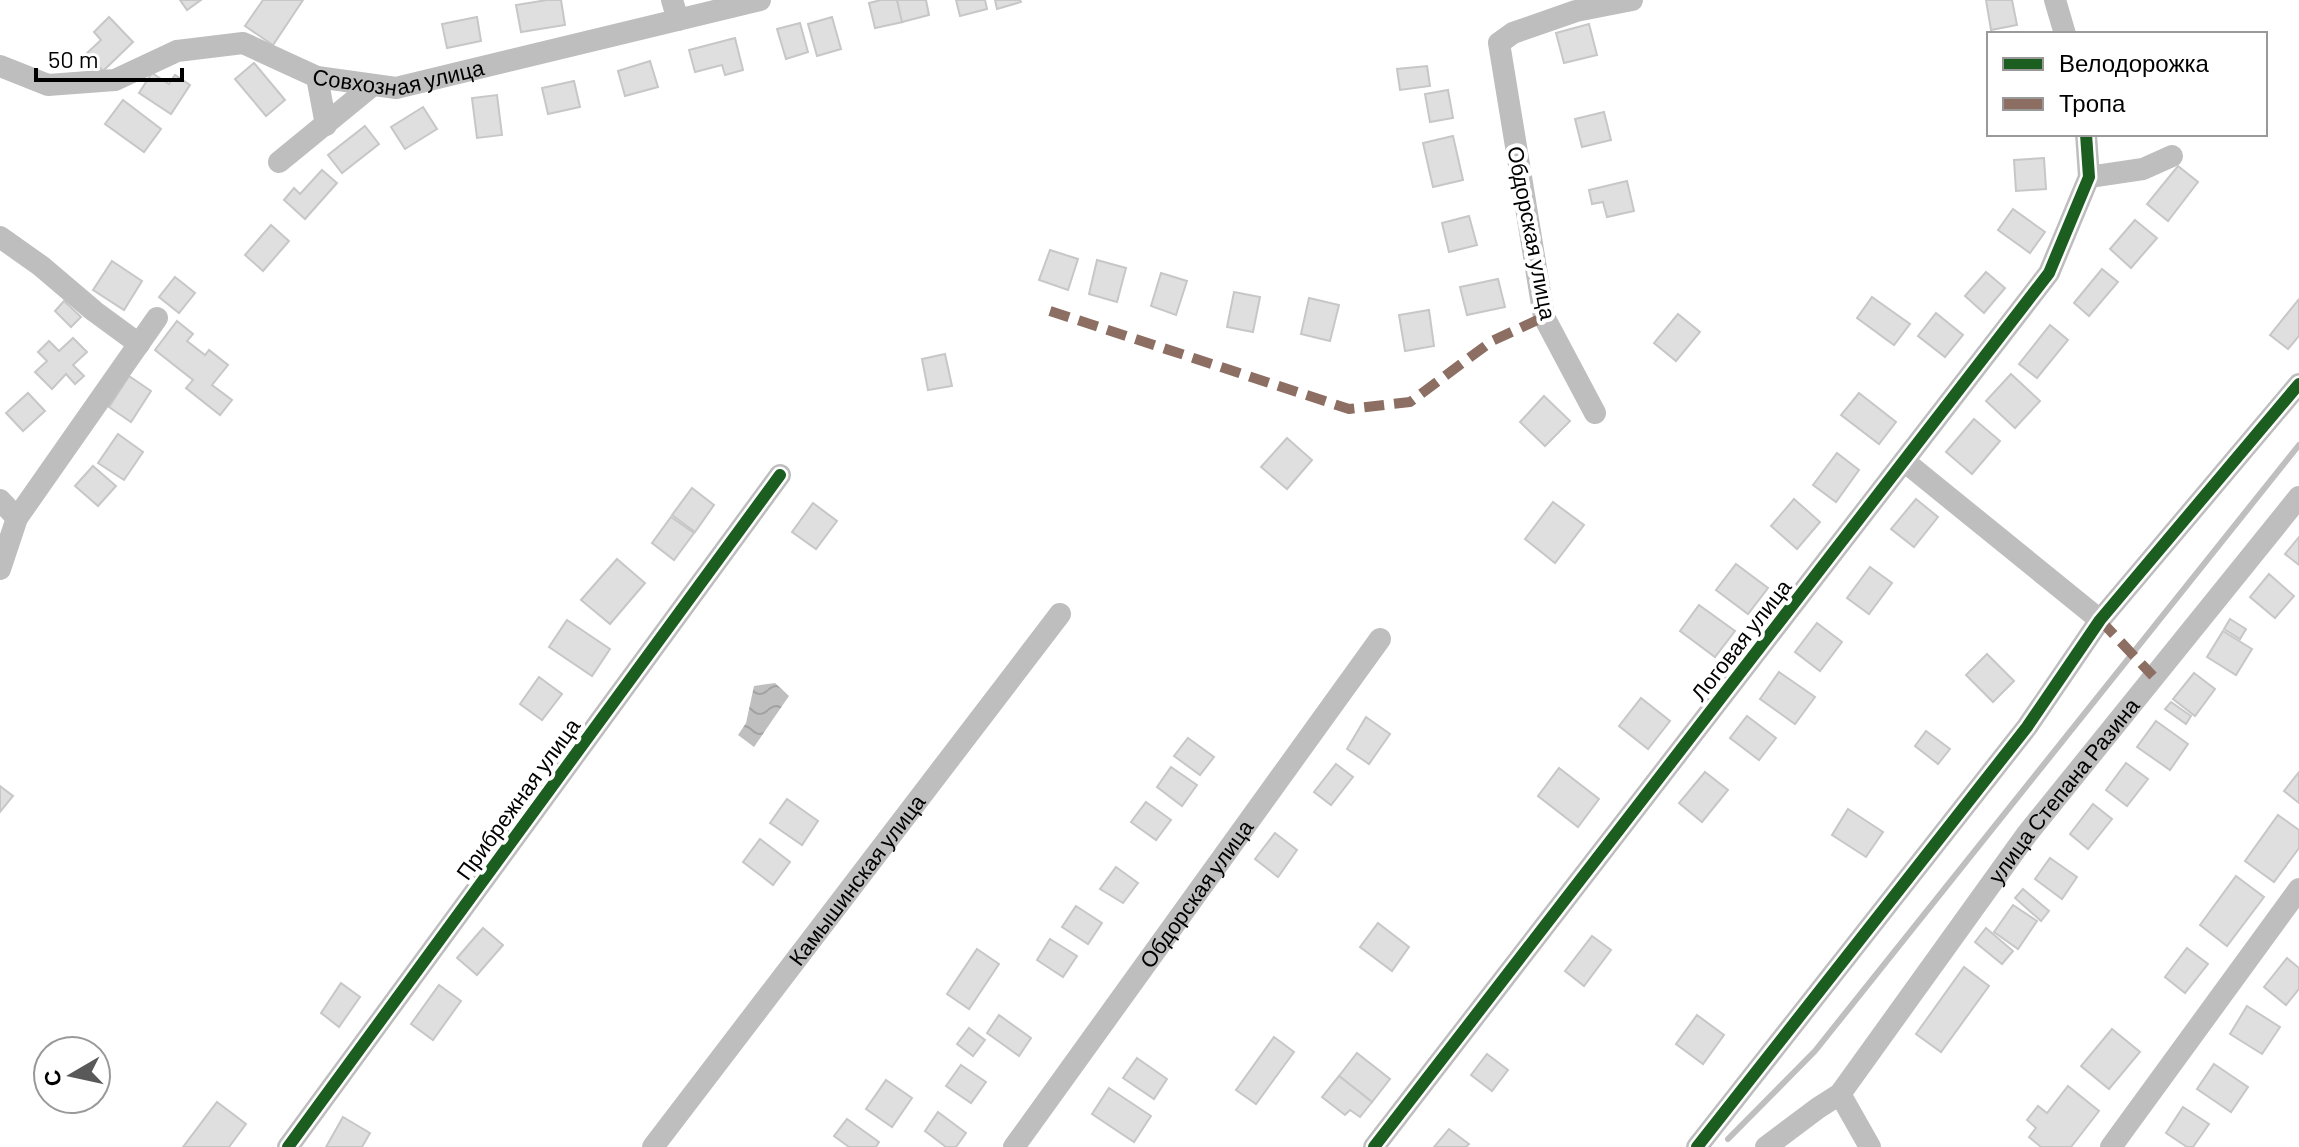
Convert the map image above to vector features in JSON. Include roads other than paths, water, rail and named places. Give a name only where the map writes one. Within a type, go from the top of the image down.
[{"type":"street","name":"Совхозная улица","points":[[0,66],[48,85],[115,80],[177,51],[243,43],[317,77],[396,88],[675,10],[760,0]]},
{"type":"street","name":"Обдорская улица","points":[[1595,413],[1544,317],[1499,43],[1513,33],[1576,11],[1632,0]]},
{"type":"street","points":[[2055,0],[2064,32]]},
{"type":"street","points":[[317,77],[326,125]]},
{"type":"street","points":[[279,162],[373,85]]},
{"type":"street","name":"Логовая улица","points":[[1374,1147],[2049,273],[2089,177],[2086,136]]},
{"type":"street","points":[[2089,177],[2143,169],[2172,156]]},
{"type":"street","points":[[0,237],[139,344]]},
{"type":"street","points":[[0,569],[17,518],[157,318]]},
{"type":"street","points":[[1697,1147],[2027,727],[2100,620],[2299,384]]},
{"type":"street","points":[[1904,461],[2100,620]]},
{"type":"street","name":"Прибрежная улица","points":[[288,1147],[780,475]]},
{"type":"street","name":"улица Степана Разина","points":[[1766,1147],[1840,1094],[2027,834],[2299,497]]},
{"type":"street","points":[[0,500],[17,518]]},
{"type":"street","name":"Камышинская улица","points":[[653,1147],[1060,614]]},
{"type":"street","name":"Обдорская улица","points":[[1014,1147],[1380,639]]},
{"type":"street","points":[[2111,1147],[2299,889]]},
{"type":"street","points":[[1840,1094],[1870,1147]]},
{"type":"water","points":[[775,683],[789,696],[754,747],[738,735],[746,723],[754,686]]},
{"type":"waterway","points":[[1728,1139],[1815,1051],[2299,445]]}]
